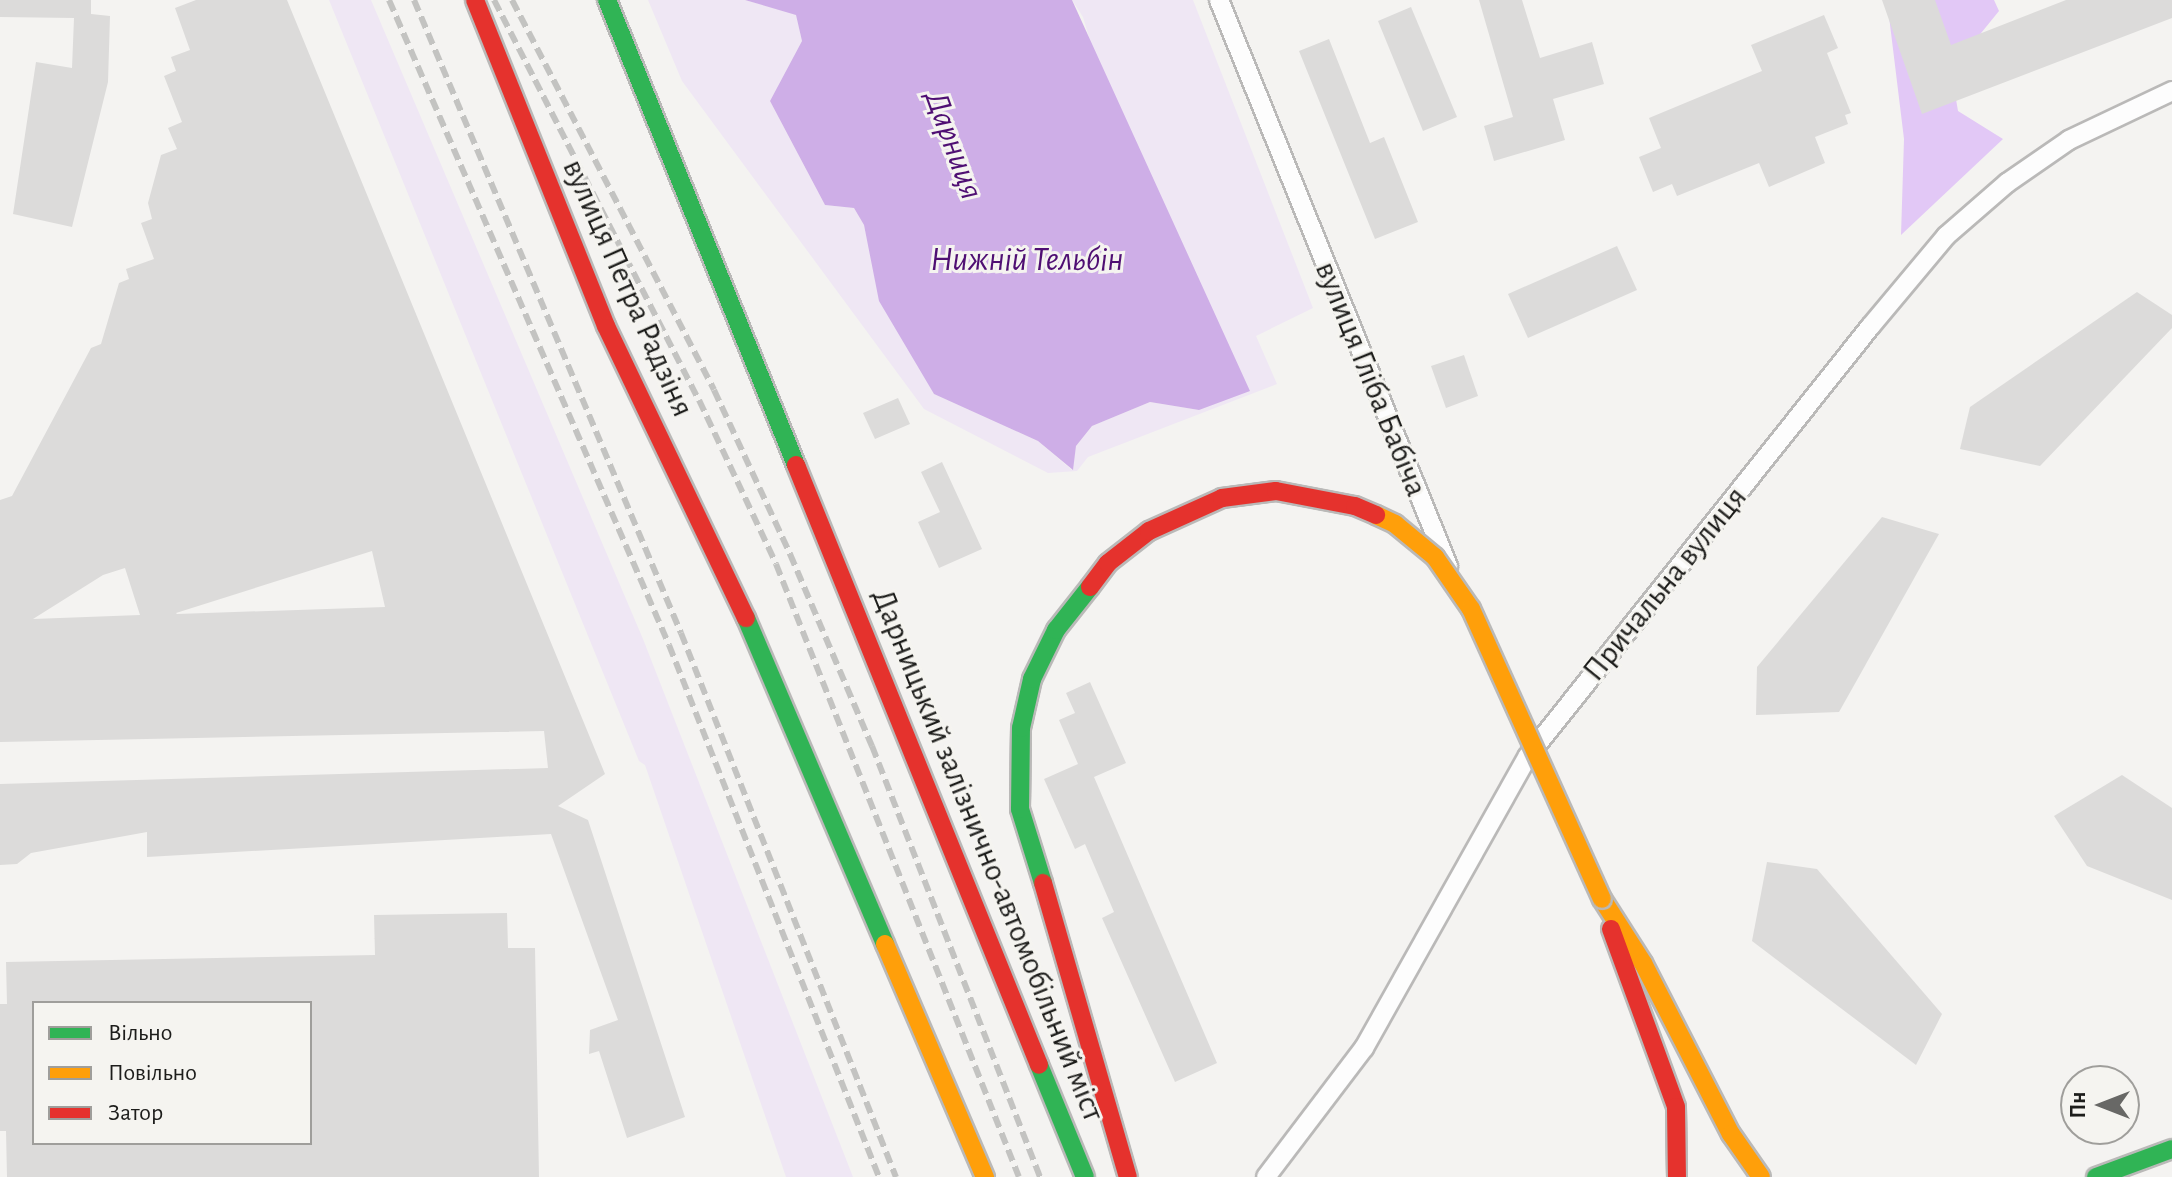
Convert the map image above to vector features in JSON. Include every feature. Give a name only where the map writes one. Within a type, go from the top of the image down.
[{"type":"main road","name":"вулиця Петра Радзіня","points":[[475,0],[606,326],[736,595],[985,1177]]},
{"type":"main road","name":"Дарницький залізнично-автомобільний міст","points":[[607,0],[1085,1177]]},
{"type":"main road","points":[[1128,1177],[1110,1101],[1020,809],[1021,728],[1032,679],[1056,630],[1108,563],[1149,531],[1222,498],[1276,491],[1341,502],[1395,524],[1435,557],[1471,609],[1602,899],[1626,982],[1676,1107],[1677,1177]]},
{"type":"main road","points":[[1602,899],[1643,963],[1731,1134],[1761,1177]]},
{"type":"main road","points":[[2096,1177],[2172,1149]]},
{"type":"street","name":"вулиця Гліба Бабіча","points":[[1219,0],[1355,345],[1528,756]]},
{"type":"street","name":"Причальна вулиця","points":[[1266,1177],[1364,1048],[1528,756],[1946,236],[2069,140],[2172,91]]},
{"type":"shaded area","points":[[329,0],[371,0],[643,639],[853,1177],[786,1177],[645,765],[639,761]]},
{"type":"shaded area","points":[[648,0],[745,0],[796,14],[802,41],[770,101],[825,205],[854,208],[864,225],[872,259],[934,394],[1038,441],[1072,470],[1076,446],[1092,426],[1150,402],[1199,410],[1083,17],[1072,0],[1193,0],[1313,308],[1256,336],[1277,384],[1088,457],[1077,471],[1048,473],[924,409],[682,81]]},
{"type":"shaded area","points":[[1887,0],[1994,0],[1999,11],[1951,70],[1958,111],[2003,139],[1901,235],[1904,139]]},
{"type":"water","name":"Нижній Тельбін","points":[[745,0],[1072,0],[1250,391],[1199,410],[1150,402],[1092,426],[1076,446],[1073,470],[1038,441],[934,394],[879,301],[864,225],[854,208],[825,205],[770,101],[802,41],[796,15]]},
{"type":"building","points":[[0,0],[91,0],[91,14],[110,16],[108,82],[72,227],[13,214],[36,62],[72,68],[74,18],[0,17]]},
{"type":"building","points":[[196,0],[287,0],[605,774],[558,806],[588,820],[685,1117],[627,1138],[599,1051],[589,1054],[590,1030],[618,1020],[551,834],[147,857],[147,832],[31,853],[17,864],[0,865],[0,784],[548,768],[544,731],[0,742],[0,500],[12,496],[91,348],[101,344],[119,283],[129,279],[126,269],[154,259],[141,223],[152,219],[148,203],[161,155],[177,149],[168,128],[182,122],[164,76],[176,71],[171,57],[190,50],[175,8]],"holes":[[[372,551],[385,607],[176,613]],[[125,568],[140,615],[33,619],[103,575]]]},
{"type":"building","points":[[1479,0],[1522,0],[1540,58],[1592,42],[1604,84],[1553,99],[1565,140],[1494,161],[1484,126],[1513,117]]},
{"type":"building","points":[[1882,0],[1935,0],[1951,45],[2066,0],[2172,0],[2172,18],[1922,114]]},
{"type":"building","points":[[1411,7],[1457,117],[1423,131],[1378,21]]},
{"type":"building","points":[[1824,15],[1838,48],[1827,53],[1851,113],[1845,115],[1848,124],[1815,137],[1825,163],[1769,187],[1759,163],[1677,196],[1672,184],[1653,192],[1639,157],[1661,148],[1649,118],[1762,71],[1751,45]]},
{"type":"building","points":[[1329,39],[1370,143],[1384,137],[1418,222],[1375,239],[1299,51]]},
{"type":"building","points":[[1617,246],[1637,290],[1528,338],[1508,294]]},
{"type":"building","points":[[2137,292],[2172,315],[2172,328],[2040,466],[1960,449],[1970,407]]},
{"type":"building","points":[[1464,355],[1478,396],[1446,408],[1431,366]]},
{"type":"building","points":[[898,398],[910,424],[875,439],[863,413]]},
{"type":"building","points":[[942,462],[982,549],[939,568],[918,522],[940,512],[921,472]]},
{"type":"building","points":[[1882,517],[1939,534],[1839,712],[1756,715],[1757,667]]},
{"type":"building","points":[[1090,682],[1126,763],[1094,777],[1217,1063],[1175,1082],[1102,918],[1114,912],[1085,844],[1075,849],[1044,779],[1078,764],[1059,720],[1075,713],[1066,693]]},
{"type":"building","points":[[2122,775],[2172,808],[2172,900],[2087,866],[2054,816]]},
{"type":"building","points":[[1767,862],[1817,869],[1942,1014],[1916,1065],[1752,941]]},
{"type":"building","points":[[507,913],[508,948],[535,948],[539,1177],[7,1177],[6,1131],[0,1131],[0,1004],[7,1004],[6,962],[375,955],[374,915]]},
{"type":"railway","points":[[389,0],[669,645],[879,1177]]},
{"type":"railway","points":[[414,0],[681,633],[896,1177]]},
{"type":"railway","points":[[494,0],[699,400],[776,564],[1019,1177]]},
{"type":"railway","points":[[512,0],[714,390],[790,554],[872,746],[1040,1177]]},
{"type":"traffic: fast","points":[[607,0],[796,465]]},
{"type":"traffic: fast","points":[[1043,883],[1020,809],[1021,728],[1032,679],[1056,630],[1090,587]]},
{"type":"traffic: fast","points":[[746,618],[885,944]]},
{"type":"traffic: fast","points":[[1039,1065],[1085,1177]]},
{"type":"traffic: fast","points":[[2096,1177],[2172,1149]]},
{"type":"traffic: slow","points":[[1376,515],[1395,524],[1435,557],[1471,609],[1602,899]]},
{"type":"traffic: slow","points":[[1602,899],[1643,963],[1731,1134],[1761,1177]]},
{"type":"traffic: slow","points":[[885,944],[985,1177]]},
{"type":"traffic: jam","points":[[475,0],[606,326],[746,618]]},
{"type":"traffic: jam","points":[[796,465],[1039,1065]]},
{"type":"traffic: jam","points":[[1090,587],[1108,563],[1149,531],[1222,498],[1276,491],[1355,506],[1376,515]]},
{"type":"traffic: jam","points":[[1043,883],[1128,1177]]},
{"type":"traffic: jam","points":[[1611,929],[1676,1107],[1677,1177]]},
{"type":"water label","name":"Дарниця","points":[[953,145]]}]
